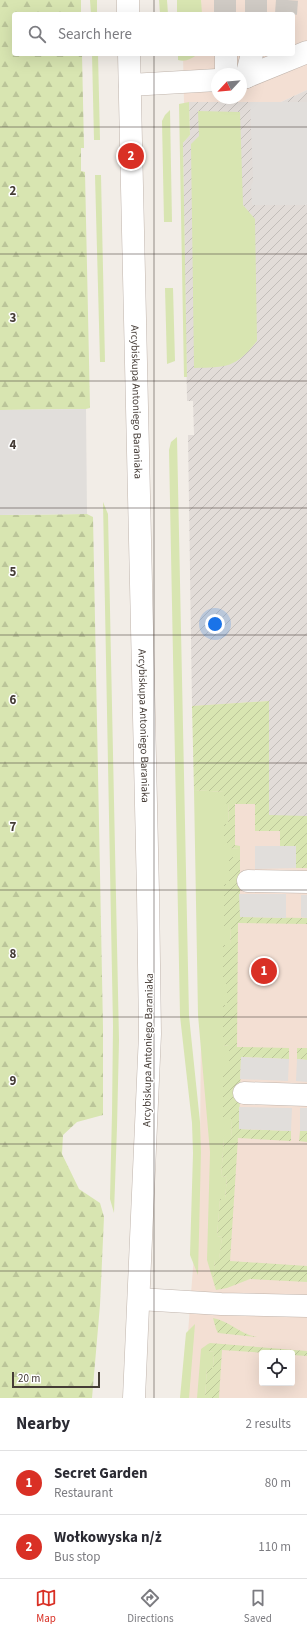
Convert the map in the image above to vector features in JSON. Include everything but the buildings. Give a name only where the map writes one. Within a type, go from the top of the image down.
[{"type":"street","points":[[128,0],[128,12]]},
{"type":"street","points":[[247,73],[307,52]]},
{"type":"street","name":"Arcybiskupa Antoniego Baraniaka","points":[[129,56],[150,1034],[134,1398]]},
{"type":"street","points":[[227,56],[234,68]]},
{"type":"street","points":[[243,68],[251,56]]},
{"type":"street","points":[[247,70],[270,56]]},
{"type":"street","points":[[130,85],[211,80]]},
{"type":"street","points":[[248,881],[307,882]]},
{"type":"street","points":[[244,1093],[307,1095]]},
{"type":"street","points":[[139,1299],[204,1303],[307,1306]]},
{"type":"street","points":[[204,1303],[307,1316]]},
{"type":"shaded area","points":[[183,0],[307,0],[307,90],[281,102],[247,102],[247,68],[211,68],[211,103],[184,103],[183,56],[295,56],[295,12],[183,12]]},
{"type":"shaded area","points":[[307,90],[307,816],[269,816],[269,701],[192,706],[188,435],[194,435],[193,401],[187,401],[183,143],[190,135],[189,102],[211,102],[211,104],[247,104],[247,102],[281,102]]},
{"type":"shaded area","points":[[250,102],[307,102],[307,205],[252,205],[251,186],[253,181]]},
{"type":"shaded area","points":[[86,409],[87,514],[0,515],[0,410]]},
{"type":"shaded area","points":[[269,701],[270,816],[307,816],[307,1398],[183,1398],[198,1203],[201,1022],[193,705]]},
{"type":"shaded area","points":[[255,846],[296,846],[296,868],[255,869]]},
{"type":"shaded area","points":[[239,894],[286,894],[286,918],[240,917]]},
{"type":"shaded area","points":[[301,895],[307,895],[307,918],[301,917]]},
{"type":"shaded area","points":[[241,1057],[289,1059],[288,1081],[240,1079]]},
{"type":"shaded area","points":[[297,1059],[307,1060],[307,1082],[296,1081]]},
{"type":"shaded area","points":[[239,1107],[292,1108],[291,1131],[239,1129]]},
{"type":"shaded area","points":[[300,1108],[307,1108],[307,1131],[300,1131]]},
{"type":"green space","points":[[0,0],[81,0],[81,12],[12,12],[12,56],[82,56],[84,148],[81,148],[81,171],[85,172],[90,408],[0,410]]},
{"type":"green space","points":[[90,0],[97,0],[97,12],[91,12]]},
{"type":"green space","points":[[159,0],[167,0],[168,12],[160,12]]},
{"type":"green space","points":[[177,0],[201,0],[202,12],[177,12]]},
{"type":"green space","points":[[92,56],[98,56],[100,140],[94,140]]},
{"type":"green space","points":[[178,56],[195,56],[184,61],[178,60]]},
{"type":"green space","points":[[189,102],[190,135],[183,143],[187,377],[184,377],[179,104]]},
{"type":"green space","points":[[170,110],[172,222],[164,222],[162,121]]},
{"type":"green space","points":[[198,111],[240,112],[243,205],[255,219],[257,341],[243,356],[230,364],[215,367],[194,368],[191,144],[199,136]]},
{"type":"green space","points":[[95,175],[101,175],[105,362],[100,362]]},
{"type":"green space","points":[[165,288],[173,288],[175,361],[167,364]]},
{"type":"green space","points":[[177,437],[189,1016],[200,1122],[201,1152],[198,1275],[190,1255],[193,1153],[192,1123],[180,1016],[169,450],[171,442]]},
{"type":"green space","points":[[103,502],[108,514],[119,1040],[114,1213],[110,1199],[113,1026]]},
{"type":"green space","points":[[87,514],[93,517],[103,1027],[103,1115],[77,1122],[63,1135],[62,1154],[79,1189],[100,1203],[104,1217],[100,1305],[92,1398],[0,1398],[0,515]]},
{"type":"green space","points":[[269,701],[269,815],[307,816],[307,868],[296,868],[296,846],[280,846],[280,831],[255,831],[255,804],[235,804],[235,845],[240,846],[240,849],[228,848],[229,843],[224,843],[224,824],[228,824],[229,804],[224,803],[224,792],[194,790],[192,706]]},
{"type":"green space","points":[[194,790],[224,792],[229,803],[228,824],[224,824],[224,843],[229,843],[229,848],[240,849],[240,857],[229,857],[229,884],[224,884],[224,926],[231,926],[230,945],[223,945],[223,984],[227,984],[227,1005],[223,1006],[223,1045],[229,1046],[229,1068],[223,1067],[223,1118],[232,1119],[231,1139],[224,1139],[221,1176],[227,1177],[225,1199],[220,1199],[217,1236],[222,1237],[219,1260],[215,1260],[213,1280],[207,1260],[210,1152],[198,1015]]},
{"type":"green space","points":[[229,857],[240,857],[240,917],[307,918],[307,924],[238,923],[237,1047],[289,1048],[289,1059],[241,1057],[239,1129],[291,1131],[291,1141],[238,1138],[230,1261],[307,1266],[307,1282],[250,1279],[227,1288],[216,1290],[213,1280],[215,1259],[219,1259],[222,1237],[217,1236],[220,1199],[225,1199],[227,1177],[221,1176],[224,1139],[231,1139],[232,1119],[223,1119],[223,1067],[229,1067],[229,1046],[223,1045],[223,1005],[227,1005],[227,984],[223,984],[223,945],[230,945],[231,926],[224,926],[224,884],[229,884]]},
{"type":"green space","points":[[297,1048],[307,1048],[307,1060],[297,1059]]},
{"type":"green space","points":[[300,1131],[307,1131],[307,1142],[299,1141]]},
{"type":"green space","points":[[213,1318],[245,1333],[257,1337],[218,1333]]},
{"type":"green space","points":[[195,1324],[189,1398],[180,1398],[186,1333]]},
{"type":"green space","points":[[208,1344],[208,1351],[214,1352],[213,1369],[207,1368],[205,1398],[197,1398],[201,1349]]},
{"type":"green space","points":[[208,1344],[295,1350],[259,1350],[259,1352],[222,1350],[219,1398],[205,1398],[207,1368],[213,1368],[214,1352],[208,1351]]},
{"type":"green space","points":[[295,1350],[307,1351],[307,1356],[295,1355]]},
{"type":"tunnel","points":[[225,0],[225,12]]},
{"type":"tunnel","points":[[256,0],[256,12]]},
{"type":"tunnel","points":[[286,12],[287,0]]},
{"type":"place","name":"Wołkowyska n/ż","points":[[131,156]]},
{"type":"place","name":"Secret Garden","points":[[264,971]]}]
